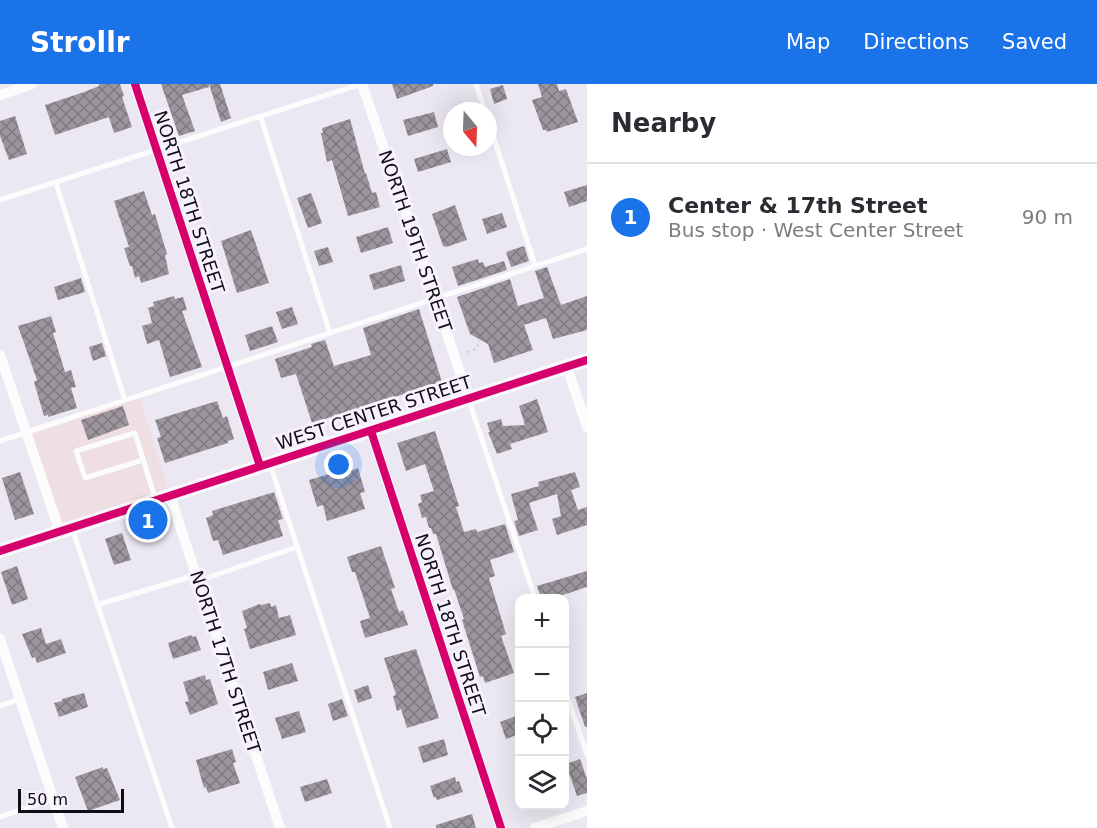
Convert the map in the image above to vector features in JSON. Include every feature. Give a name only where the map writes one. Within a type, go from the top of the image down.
[{"type":"street","points":[[0,95],[32,84]]},
{"type":"street","name":"NORTH 18TH STREET","points":[[135,84],[227,366],[265,464]]},
{"type":"street","name":"NORTH 19TH STREET","points":[[362,84],[469,399]]},
{"type":"street","points":[[0,355],[26,432],[66,530]]},
{"type":"street","name":"WEST CENTER STREET","points":[[0,551],[587,360]]},
{"type":"street","points":[[567,367],[587,427]]},
{"type":"street","name":"NORTH 18TH STREET","points":[[371,431],[501,828]]},
{"type":"street","name":"NORTH 17TH STREET","points":[[163,498],[197,578],[280,828]]},
{"type":"street","points":[[0,639],[63,828]]},
{"type":"street","points":[[535,828],[587,812]]},
{"type":"lane","points":[[0,200],[156,152],[362,84]]},
{"type":"lane","points":[[476,84],[482,102]]},
{"type":"lane","points":[[261,118],[330,333]]},
{"type":"lane","points":[[497,148],[535,265]]},
{"type":"lane","points":[[56,183],[125,400]]},
{"type":"lane","points":[[0,441],[587,249]]},
{"type":"lane","points":[[469,399],[534,594]]},
{"type":"lane","points":[[143,460],[85,478],[76,451],[135,433],[143,460],[163,498]]},
{"type":"lane","points":[[265,464],[297,547],[390,828]]},
{"type":"lane","points":[[66,530],[98,605],[172,828]]},
{"type":"lane","points":[[98,605],[297,547]]},
{"type":"lane","points":[[0,706],[20,699]]},
{"type":"lane","points":[[569,702],[587,755]]},
{"type":"lane","points":[[0,817],[53,798]]},
{"type":"path","points":[[467,351],[476,349],[480,340]]},
{"type":"shaded area","points":[[139,395],[170,495],[60,532],[26,432]]},
{"type":"building","points":[[99,84],[120,84],[132,127],[114,133],[109,117],[55,135],[45,105],[84,92]]},
{"type":"building","points":[[161,84],[209,84],[209,87],[182,95],[195,131],[179,136]]},
{"type":"building","points":[[209,84],[220,84],[231,118],[221,122]]},
{"type":"building","points":[[392,84],[433,84],[433,86],[397,99]]},
{"type":"building","points":[[538,84],[557,84],[559,91],[566,89],[578,122],[547,132],[543,130],[532,100],[542,97]]},
{"type":"building","points":[[503,85],[507,99],[493,102],[490,89]]},
{"type":"building","points":[[434,112],[438,127],[408,136],[403,120]]},
{"type":"building","points":[[15,116],[27,154],[9,160],[0,136],[0,121]]},
{"type":"building","points":[[350,119],[365,174],[372,193],[376,192],[380,207],[348,216],[332,160],[327,162],[321,133],[323,133],[322,128]]},
{"type":"building","points":[[443,150],[443,156],[449,156],[451,162],[418,172],[414,159]]},
{"type":"building","points":[[587,185],[587,201],[569,207],[564,192]]},
{"type":"building","points":[[144,191],[152,215],[155,214],[167,254],[165,255],[169,274],[141,283],[139,276],[135,278],[124,248],[129,247],[114,201]]},
{"type":"building","points":[[311,193],[322,223],[308,228],[297,198]]},
{"type":"building","points":[[455,205],[467,240],[446,247],[443,246],[432,214]]},
{"type":"building","points":[[502,213],[507,227],[487,234],[482,219]]},
{"type":"building","points":[[388,227],[393,243],[361,253],[356,237]]},
{"type":"building","points":[[251,230],[269,283],[237,293],[221,241]]},
{"type":"building","points":[[524,246],[529,261],[511,267],[506,252]]},
{"type":"building","points":[[328,247],[333,262],[319,266],[314,251]]},
{"type":"building","points":[[478,259],[479,263],[483,262],[485,267],[504,261],[507,270],[458,286],[452,267]]},
{"type":"building","points":[[401,265],[405,281],[374,290],[369,275]]},
{"type":"building","points":[[547,267],[561,305],[587,296],[587,330],[553,339],[546,318],[524,325],[533,350],[494,363],[488,344],[470,334],[457,297],[510,279],[518,306],[544,298],[535,271]]},
{"type":"building","points":[[81,278],[85,292],[58,300],[54,287]]},
{"type":"building","points":[[174,296],[175,299],[183,297],[187,310],[182,311],[202,367],[170,377],[159,340],[147,344],[142,326],[152,323],[148,308],[154,306],[153,302]]},
{"type":"building","points":[[292,307],[298,324],[282,329],[276,312]]},
{"type":"building","points":[[419,309],[442,382],[312,423],[296,374],[281,378],[275,359],[312,347],[311,344],[325,340],[334,366],[371,355],[363,328]]},
{"type":"building","points":[[51,316],[56,332],[53,333],[65,372],[71,370],[76,387],[71,388],[77,408],[48,417],[48,415],[44,416],[34,382],[37,380],[18,326]]},
{"type":"building","points":[[272,326],[278,342],[250,351],[245,335]]},
{"type":"building","points":[[102,343],[106,356],[93,361],[89,347]]},
{"type":"building","points":[[537,399],[548,432],[510,444],[512,449],[497,454],[488,432],[490,432],[487,423],[501,419],[503,426],[525,425],[519,406]]},
{"type":"building","points":[[217,401],[223,418],[227,416],[234,439],[228,443],[165,463],[157,438],[161,437],[155,420]]},
{"type":"building","points":[[123,406],[129,425],[88,440],[81,420]]},
{"type":"building","points":[[435,431],[459,506],[456,507],[464,532],[476,529],[477,532],[505,524],[514,552],[490,560],[495,576],[489,578],[506,634],[501,636],[514,673],[485,683],[483,676],[480,677],[436,534],[433,534],[429,528],[426,517],[422,518],[418,504],[422,502],[420,495],[434,491],[425,464],[406,471],[397,443]]},
{"type":"building","points":[[349,468],[350,471],[358,468],[365,492],[360,493],[365,509],[327,521],[323,505],[317,507],[309,480]]},
{"type":"building","points":[[20,472],[34,514],[15,520],[2,478]]},
{"type":"building","points":[[575,472],[580,487],[571,490],[578,510],[587,507],[587,525],[557,535],[552,519],[561,516],[557,494],[529,503],[538,530],[519,536],[514,521],[518,520],[511,494],[539,486],[538,482]]},
{"type":"building","points":[[274,492],[283,519],[278,520],[283,536],[223,555],[218,540],[213,541],[206,518],[213,515],[212,511]]},
{"type":"building","points":[[122,533],[131,560],[114,565],[105,539]]},
{"type":"building","points":[[381,546],[395,588],[391,589],[399,612],[403,610],[408,625],[365,638],[360,621],[370,618],[355,572],[352,572],[347,557]]},
{"type":"building","points":[[17,566],[28,599],[12,605],[1,572]]},
{"type":"building","points":[[587,571],[587,587],[566,594],[540,594],[537,586]]},
{"type":"building","points":[[270,603],[271,607],[276,605],[279,618],[290,615],[296,635],[250,649],[242,611]]},
{"type":"building","points":[[41,628],[46,644],[61,639],[66,653],[37,663],[35,657],[32,658],[22,634]]},
{"type":"building","points":[[191,635],[196,636],[201,650],[173,659],[168,643]]},
{"type":"building","points":[[416,649],[439,718],[407,728],[401,709],[397,711],[393,696],[396,695],[384,658]]},
{"type":"building","points":[[292,663],[298,681],[268,690],[263,672]]},
{"type":"building","points":[[205,675],[206,680],[210,679],[218,704],[190,715],[185,702],[189,701],[183,682]]},
{"type":"building","points":[[368,685],[372,698],[358,703],[354,690]]},
{"type":"building","points":[[84,693],[88,707],[59,717],[54,703]]},
{"type":"building","points":[[587,693],[587,727],[585,727],[575,697]]},
{"type":"building","points":[[342,699],[348,716],[333,721],[328,704]]},
{"type":"building","points":[[299,711],[306,732],[282,739],[275,718]]},
{"type":"building","points":[[515,716],[515,736],[506,739],[500,722]]},
{"type":"building","points":[[444,739],[448,755],[423,763],[418,747]]},
{"type":"building","points":[[232,749],[236,762],[233,763],[240,783],[208,793],[206,787],[204,788],[196,760]]},
{"type":"building","points":[[580,759],[587,779],[587,793],[577,796],[569,773],[569,763]]},
{"type":"building","points":[[103,767],[103,769],[107,768],[120,800],[88,811],[75,777]]},
{"type":"building","points":[[455,777],[463,792],[437,800],[436,797],[434,798],[430,786]]},
{"type":"building","points":[[327,779],[332,793],[305,802],[300,787]]},
{"type":"building","points":[[472,814],[476,828],[436,828],[436,825]]},
{"type":"cycle path","points":[[135,84],[260,466]]},
{"type":"cycle path","points":[[0,551],[587,360]]},
{"type":"cycle path","points":[[371,431],[501,828]]},
{"type":"place","name":"Center & 17th Street","points":[[148,520]]}]
